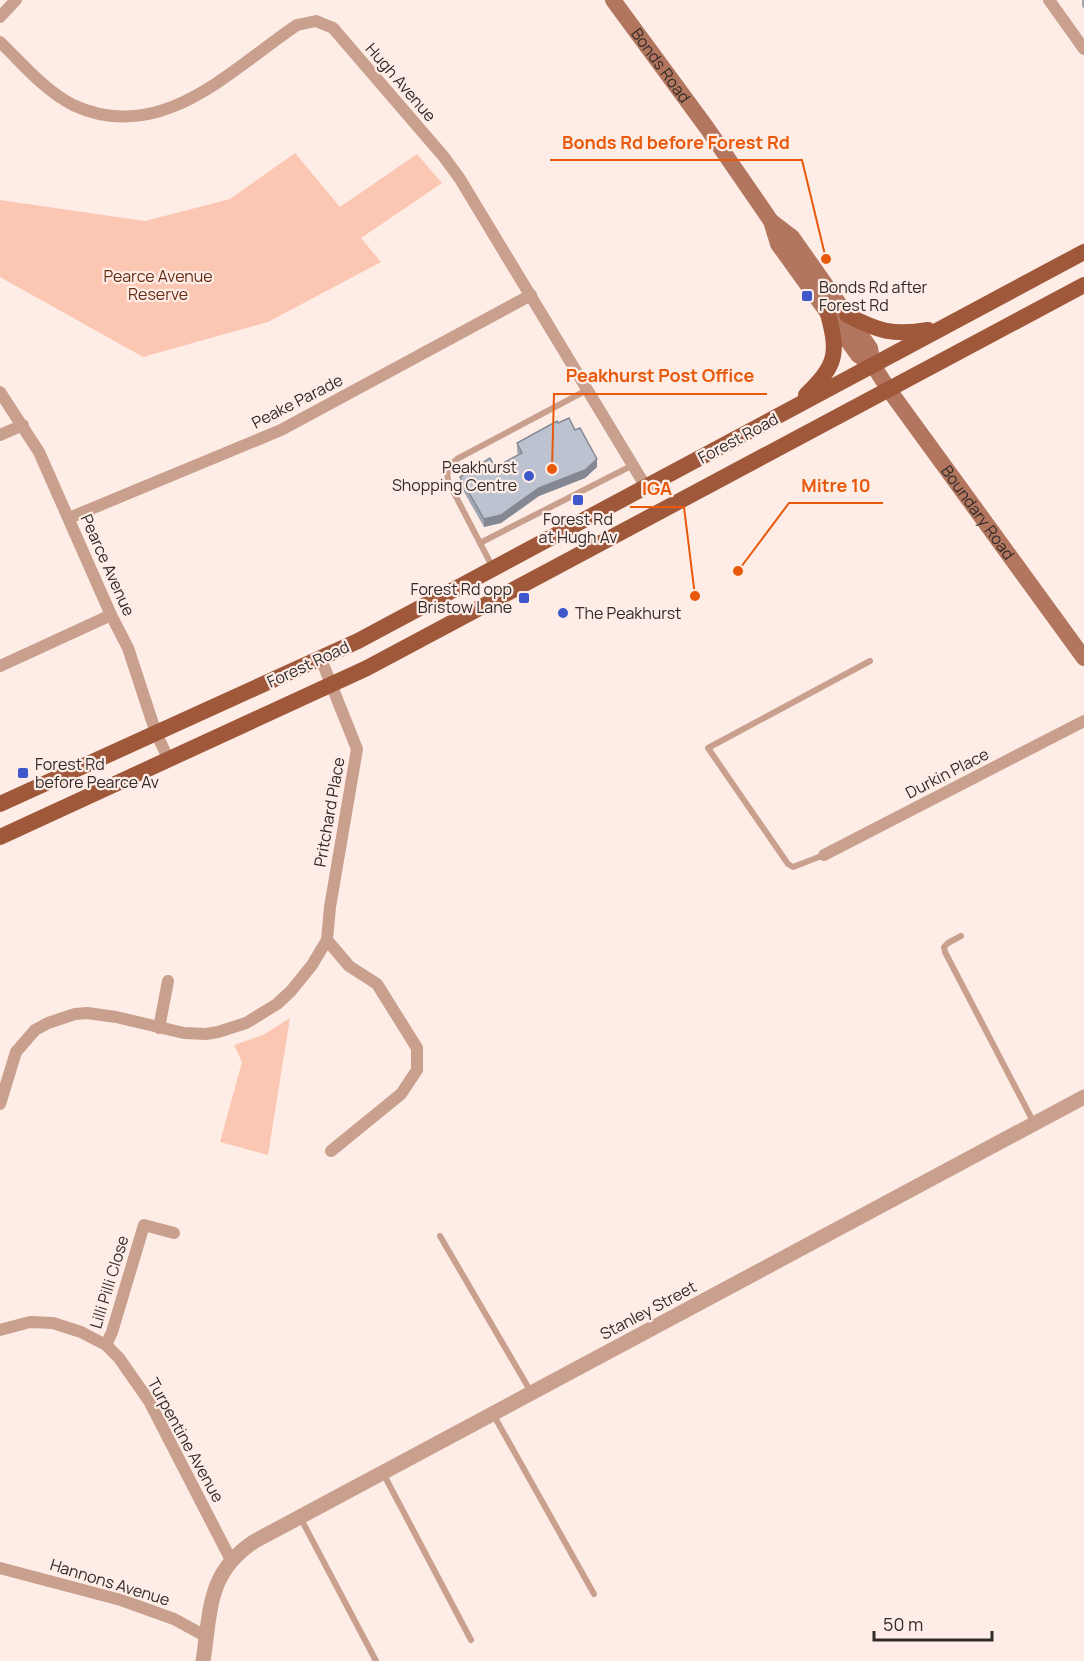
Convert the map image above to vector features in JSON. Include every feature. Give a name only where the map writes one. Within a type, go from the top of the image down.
[{"type":"main road","name":"Bonds Road","points":[[613,0],[707,128],[771,221],[778,244],[858,355],[873,365]]},
{"type":"main road","name":"Bonds Road","points":[[771,221],[792,237],[870,348],[873,365]]},
{"type":"main road","name":"Forest Road","points":[[0,804],[321,658],[386,626],[1084,252]]},
{"type":"main road","name":"Forest Road","points":[[0,837],[333,685],[417,643],[1084,285]]},
{"type":"main road","points":[[793,409],[831,367],[834,343],[828,314]]},
{"type":"main road","points":[[847,315],[876,329],[893,333],[910,333],[946,326]]},
{"type":"main road","name":"Boundary Road","points":[[873,365],[1084,658]]},
{"type":"street","points":[[0,17],[16,0]]},
{"type":"street","points":[[1049,0],[1084,49]]},
{"type":"street","name":"Hugh Avenue","points":[[0,42],[44,84],[72,104],[106,115],[138,117],[168,110],[195,97],[297,25],[306,21],[325,23],[338,34],[444,157],[460,179],[646,487]]},
{"type":"street","name":"Peake Parade","points":[[69,519],[282,430],[531,295]]},
{"type":"street","name":"Pearce Avenue","points":[[0,392],[23,424],[39,452],[111,615],[128,648],[156,733],[168,760]]},
{"type":"street","points":[[0,435],[23,424]]},
{"type":"street","points":[[0,666],[111,615]]},
{"type":"street","name":"Pritchard Place","points":[[0,1104],[16,1052],[35,1030],[48,1023],[75,1014],[87,1013],[116,1017],[184,1033],[206,1034],[231,1029],[261,1015],[277,1004],[302,979],[327,940],[330,907],[357,749],[321,658]]},
{"type":"street","name":"Durkin Place","points":[[824,855],[1084,720]]},
{"type":"street","points":[[327,940],[349,966],[377,984],[417,1048],[417,1070],[401,1094],[331,1151]]},
{"type":"street","points":[[159,1028],[168,981]]},
{"type":"street","name":"Stanley Street","points":[[231,1560],[255,1541],[300,1516],[1084,1096]]},
{"type":"street","name":"Lilli Pilli Close","points":[[106,1345],[144,1225],[174,1233]]},
{"type":"street","name":"Turpentine Avenue","points":[[0,1330],[30,1322],[53,1323],[81,1332],[106,1345],[119,1358],[149,1401],[231,1560]]},
{"type":"street","points":[[203,1661],[217,1584],[231,1560]]},
{"type":"street","name":"Hannons Avenue","points":[[0,1568],[121,1600],[174,1619],[207,1637]]},
{"type":"lane","points":[[494,568],[447,480],[447,468],[457,459],[587,390]]},
{"type":"lane","points":[[480,543],[633,465]]},
{"type":"lane","points":[[824,855],[793,867],[788,864],[708,748],[870,661]]},
{"type":"lane","points":[[961,936],[948,943],[944,947],[945,952],[1034,1123]]},
{"type":"lane","points":[[440,1236],[531,1393]]},
{"type":"lane","points":[[493,1413],[594,1594]]},
{"type":"lane","points":[[382,1472],[471,1640]]},
{"type":"lane","points":[[300,1516],[376,1661]]},
{"type":"green space","name":"Pearce Avenue Reserve","points":[[295,153],[340,207],[417,154],[442,183],[361,238],[381,262],[268,322],[143,357],[0,277],[0,200],[145,221],[230,199]]},
{"type":"green space","points":[[290,1018],[268,1155],[220,1142],[242,1062],[234,1045],[263,1035]]},
{"type":"building","name":"Peakhurst Shopping Centre","points":[[569,418],[575,430],[580,428],[597,459],[585,470],[539,488],[501,515],[484,519],[460,477],[490,458],[495,467],[522,453],[517,443],[557,421],[558,423]]},
{"type":"place","name":"Bonds Rd before Forest Rd","points":[[826,259]]},
{"type":"place","name":"Bonds Rd after Forest Rd","points":[[807,296]]},
{"type":"place","name":"Peakhurst Post Office","points":[[552,469]]},
{"type":"place","name":"Peakhurst Shopping Centre","points":[[529,476]]},
{"type":"place","name":"Forest Rd at Hugh Av","points":[[578,500]]},
{"type":"place","name":"Mitre 10","points":[[738,571]]},
{"type":"place","name":"IGA","points":[[695,596]]},
{"type":"place","name":"Forest Rd opp Bristow Lane","points":[[524,598]]},
{"type":"place","name":"The Peakhurst","points":[[563,613]]},
{"type":"place","name":"Forest Rd before Pearce Av","points":[[23,773]]}]
